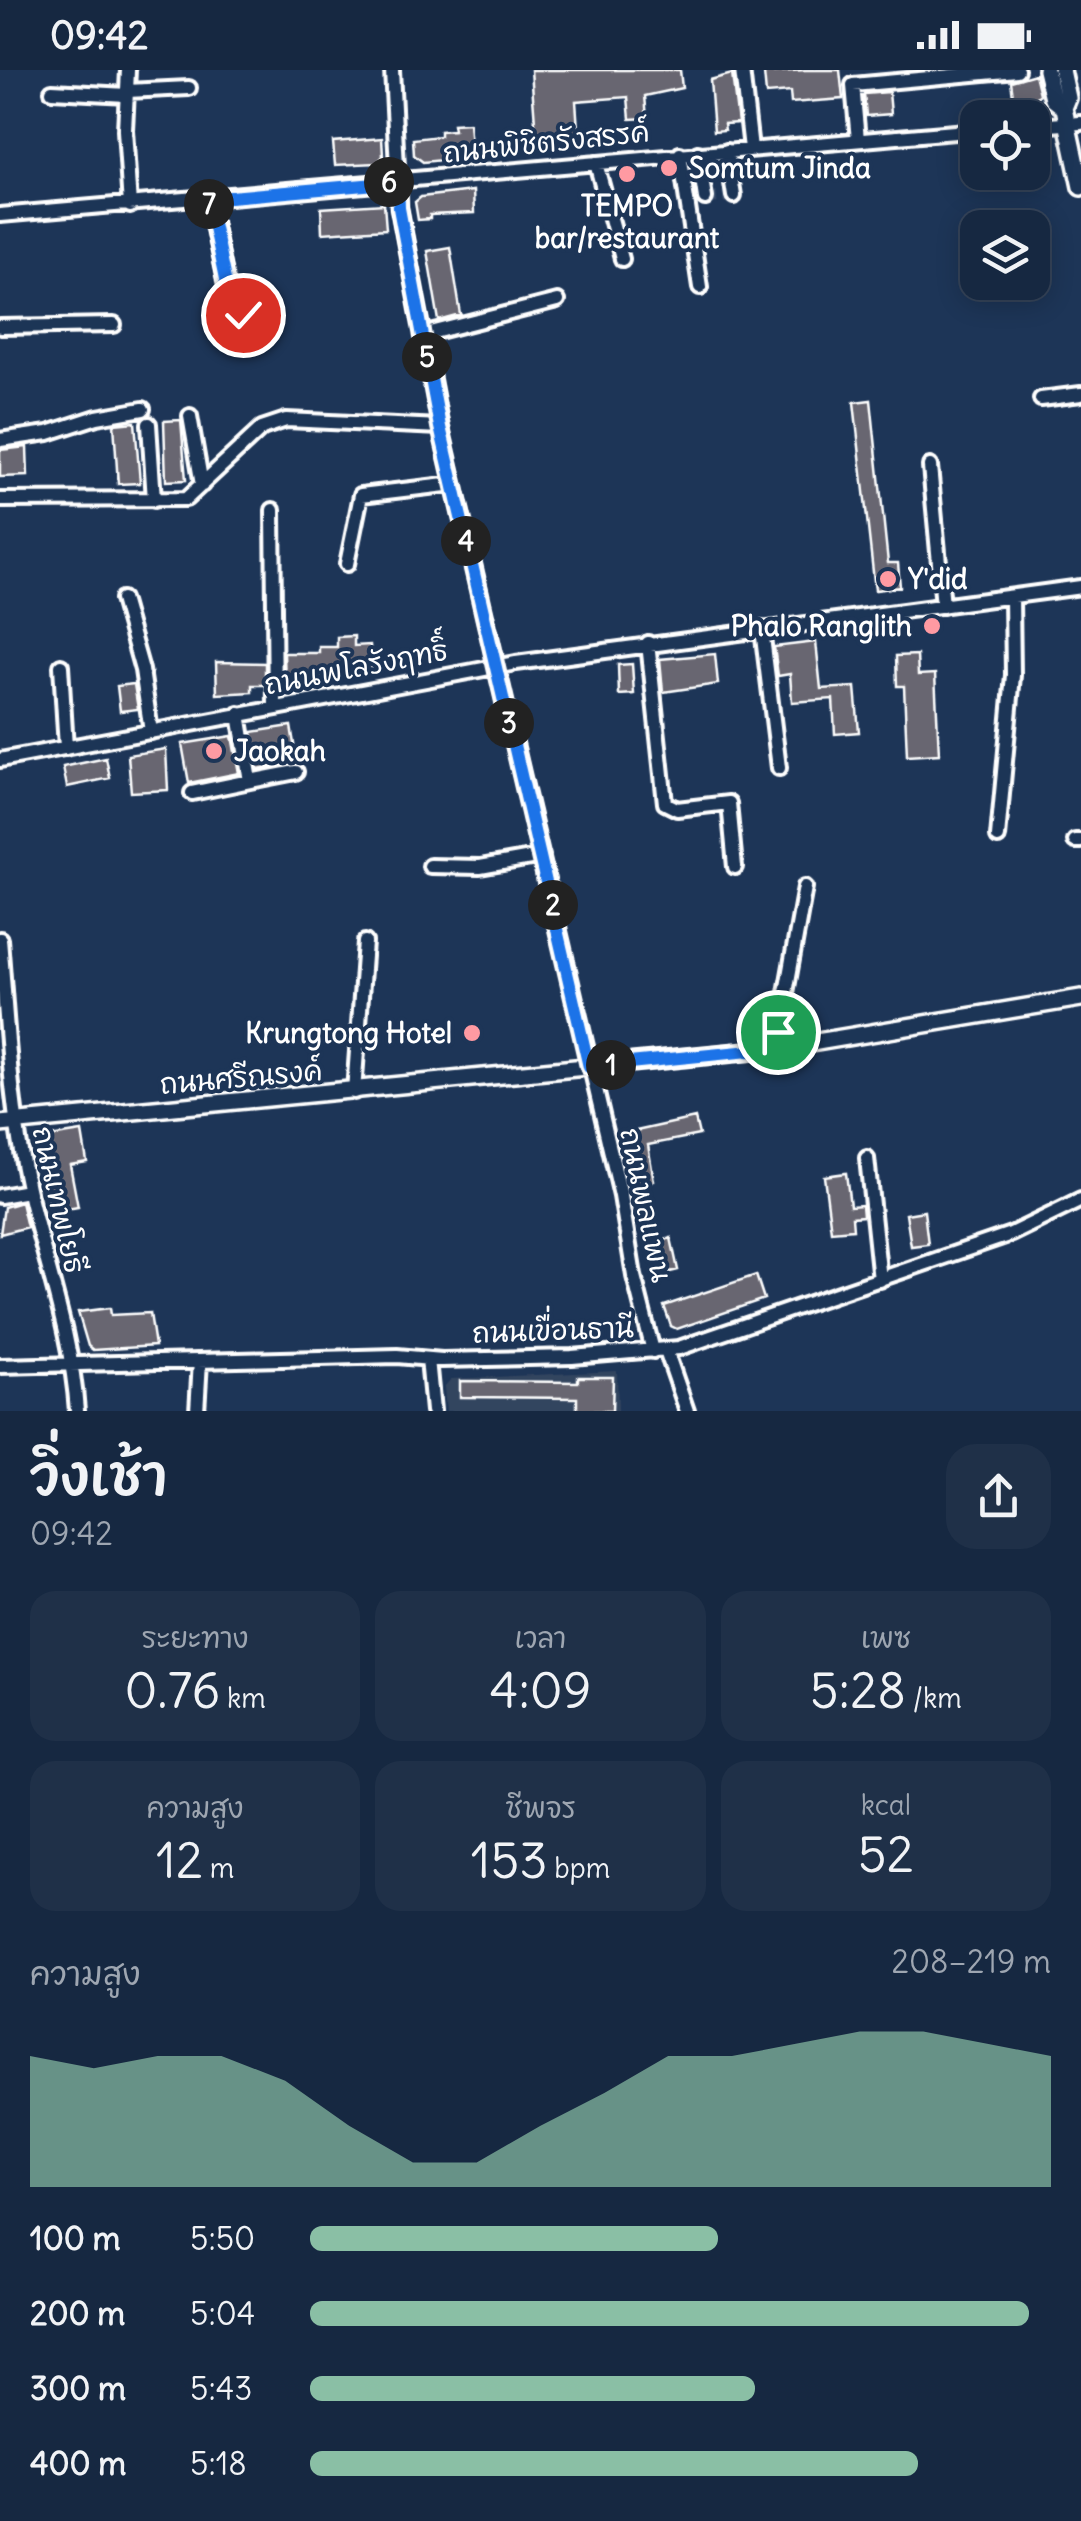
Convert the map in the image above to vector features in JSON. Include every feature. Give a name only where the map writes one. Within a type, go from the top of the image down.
[{"type":"main road","points":[[1046,70],[1053,99],[1071,118]]},
{"type":"main road","points":[[1062,70],[1081,187]]},
{"type":"main road","name":"ถนนศรีณรงค์","points":[[8,1124],[781,1048],[1081,998]]},
{"type":"street","points":[[128,70],[130,206]]},
{"type":"street","name":"ถนนพลแพน","points":[[392,70],[399,208],[440,427],[621,1196],[634,1276],[659,1350],[687,1411]]},
{"type":"street","points":[[742,70],[751,149]]},
{"type":"street","points":[[858,140],[853,85],[1017,70]]},
{"type":"street","points":[[52,91],[127,93],[190,88]]},
{"type":"street","name":"ถนนพิชิตรังสรรค์","points":[[0,215],[960,132]]},
{"type":"street","points":[[727,151],[734,196]]},
{"type":"street","points":[[698,153],[705,198]]},
{"type":"street","points":[[680,154],[700,287]]},
{"type":"street","points":[[596,163],[622,259]]},
{"type":"street","points":[[208,199],[228,294],[243,315]]},
{"type":"street","points":[[423,335],[557,302]]},
{"type":"street","points":[[0,327],[114,325]]},
{"type":"street","points":[[1042,399],[1081,394]]},
{"type":"street","points":[[0,440],[34,436],[97,417],[143,410]]},
{"type":"street","points":[[190,416],[202,485]]},
{"type":"street","points":[[0,500],[186,500],[262,428],[286,420],[440,427]]},
{"type":"street","points":[[149,424],[154,500]]},
{"type":"street","points":[[930,466],[943,606]]},
{"type":"street","points":[[347,564],[361,495],[454,484]]},
{"type":"street","points":[[273,510],[275,707]]},
{"type":"street","name":"ถนนพโลรังฤทธิ์","points":[[0,760],[496,666],[1081,587]]},
{"type":"street","points":[[998,837],[1013,675],[1012,598]]},
{"type":"street","points":[[122,600],[142,670],[151,732]]},
{"type":"street","points":[[762,629],[778,768]]},
{"type":"street","points":[[648,644],[666,804],[678,810],[729,804],[736,867]]},
{"type":"street","points":[[61,666],[66,748]]},
{"type":"street","points":[[240,714],[250,781]]},
{"type":"street","points":[[192,793],[296,772]]},
{"type":"street","points":[[430,866],[480,867],[542,856]]},
{"type":"street","points":[[781,1048],[778,1032],[805,886]]},
{"type":"street","name":"ถนนเทพโยธี","points":[[0,939],[8,1124],[74,1363],[78,1411]]},
{"type":"street","points":[[354,1092],[366,942]]},
{"type":"street","points":[[868,1158],[880,1280]]},
{"type":"street","points":[[0,1196],[28,1191]]},
{"type":"street","name":"ถนนเขื่อนธานี","points":[[0,1366],[572,1357],[659,1350],[1010,1234],[1081,1200]]},
{"type":"street","points":[[428,1359],[433,1411]]},
{"type":"street","points":[[197,1411],[200,1361]]},
{"type":"shaded area","points":[[617,1371],[618,1411],[446,1411],[444,1387],[451,1379]]},
{"type":"building","points":[[531,70],[680,70],[682,88],[645,96],[647,118],[630,119],[628,97],[576,101],[579,144],[537,149]]},
{"type":"building","points":[[840,70],[843,99],[791,103],[790,92],[766,94],[764,73]]},
{"type":"building","points":[[732,74],[738,123],[724,124],[725,130],[714,131],[710,80]]},
{"type":"building","points":[[1035,74],[1040,94],[1034,100],[1014,100],[1011,81]]},
{"type":"building","points":[[889,92],[891,114],[866,116],[864,94]]},
{"type":"building","points":[[469,123],[472,157],[423,162],[414,155],[413,139],[440,136],[440,131],[454,130],[453,124]]},
{"type":"building","points":[[382,138],[383,156],[377,163],[335,165],[333,142]]},
{"type":"building","points":[[473,191],[474,213],[430,215],[430,219],[418,220],[415,202],[421,197]]},
{"type":"building","points":[[384,204],[386,229],[322,233],[321,208]]},
{"type":"building","points":[[450,247],[461,315],[439,321],[427,251]]},
{"type":"building","points":[[871,400],[888,563],[898,563],[900,587],[875,590],[854,402]]},
{"type":"building","points":[[181,420],[186,480],[166,481],[164,421]]},
{"type":"building","points":[[135,422],[140,483],[118,484],[114,424]]},
{"type":"building","points":[[27,447],[28,476],[0,477],[0,450]]},
{"type":"building","points":[[354,636],[354,646],[370,645],[372,670],[333,671],[333,679],[285,687],[284,653],[319,653],[319,647],[337,647],[337,637]]},
{"type":"building","points":[[816,642],[821,689],[855,687],[859,732],[835,734],[833,699],[792,702],[790,674],[778,676],[774,647]]},
{"type":"building","points":[[715,654],[718,684],[663,692],[660,659]]},
{"type":"building","points":[[917,655],[918,675],[935,674],[939,754],[907,756],[904,686],[897,686],[896,656]]},
{"type":"building","points":[[216,662],[265,663],[265,685],[252,685],[252,692],[217,694]]},
{"type":"building","points":[[632,664],[634,694],[619,695],[618,665]]},
{"type":"building","points":[[134,684],[138,709],[120,711],[117,686]]},
{"type":"building","points":[[291,726],[297,762],[258,769],[252,732]]},
{"type":"building","points":[[232,736],[239,773],[189,783],[182,744]]},
{"type":"building","points":[[166,749],[168,790],[131,792],[128,755]]},
{"type":"building","points":[[106,758],[110,778],[67,787],[63,767]]},
{"type":"building","points":[[695,1118],[699,1135],[648,1145],[654,1181],[637,1188],[627,1133]]},
{"type":"building","points":[[82,1132],[87,1162],[70,1165],[78,1207],[50,1212],[37,1139]]},
{"type":"building","points":[[846,1173],[850,1206],[862,1205],[863,1216],[852,1217],[853,1229],[831,1231],[824,1176]]},
{"type":"building","points":[[21,1202],[27,1227],[0,1234],[4,1207]]},
{"type":"building","points":[[924,1211],[928,1244],[911,1246],[906,1214]]},
{"type":"building","points":[[671,1238],[678,1270],[658,1275],[650,1245]]},
{"type":"building","points":[[756,1275],[764,1299],[677,1329],[671,1326],[664,1306]]},
{"type":"building","points":[[110,1308],[111,1315],[150,1313],[155,1346],[93,1350],[88,1346],[78,1312]]},
{"type":"building","points":[[578,1377],[613,1377],[612,1411],[577,1411],[577,1398],[460,1397],[460,1381],[578,1382]]},
{"type":"tunnel","points":[[705,198],[734,196]]},
{"type":"place","name":"Somtum Jinda","points":[[669,168]]},
{"type":"place","name":"TEMPO bar/restaurant","points":[[627,174]]},
{"type":"place","name":"Y'did","points":[[888,579]]},
{"type":"place","name":"Phalo Ranglith","points":[[932,626]]},
{"type":"place","name":"Jaokah","points":[[214,751]]},
{"type":"place","name":"Krungtong Hotel","points":[[472,1033]]},
{"type":"route","points":[[243,315],[228,294],[208,199],[398,182],[399,208],[440,427],[589,1067],[781,1048],[778,1032]]}]
